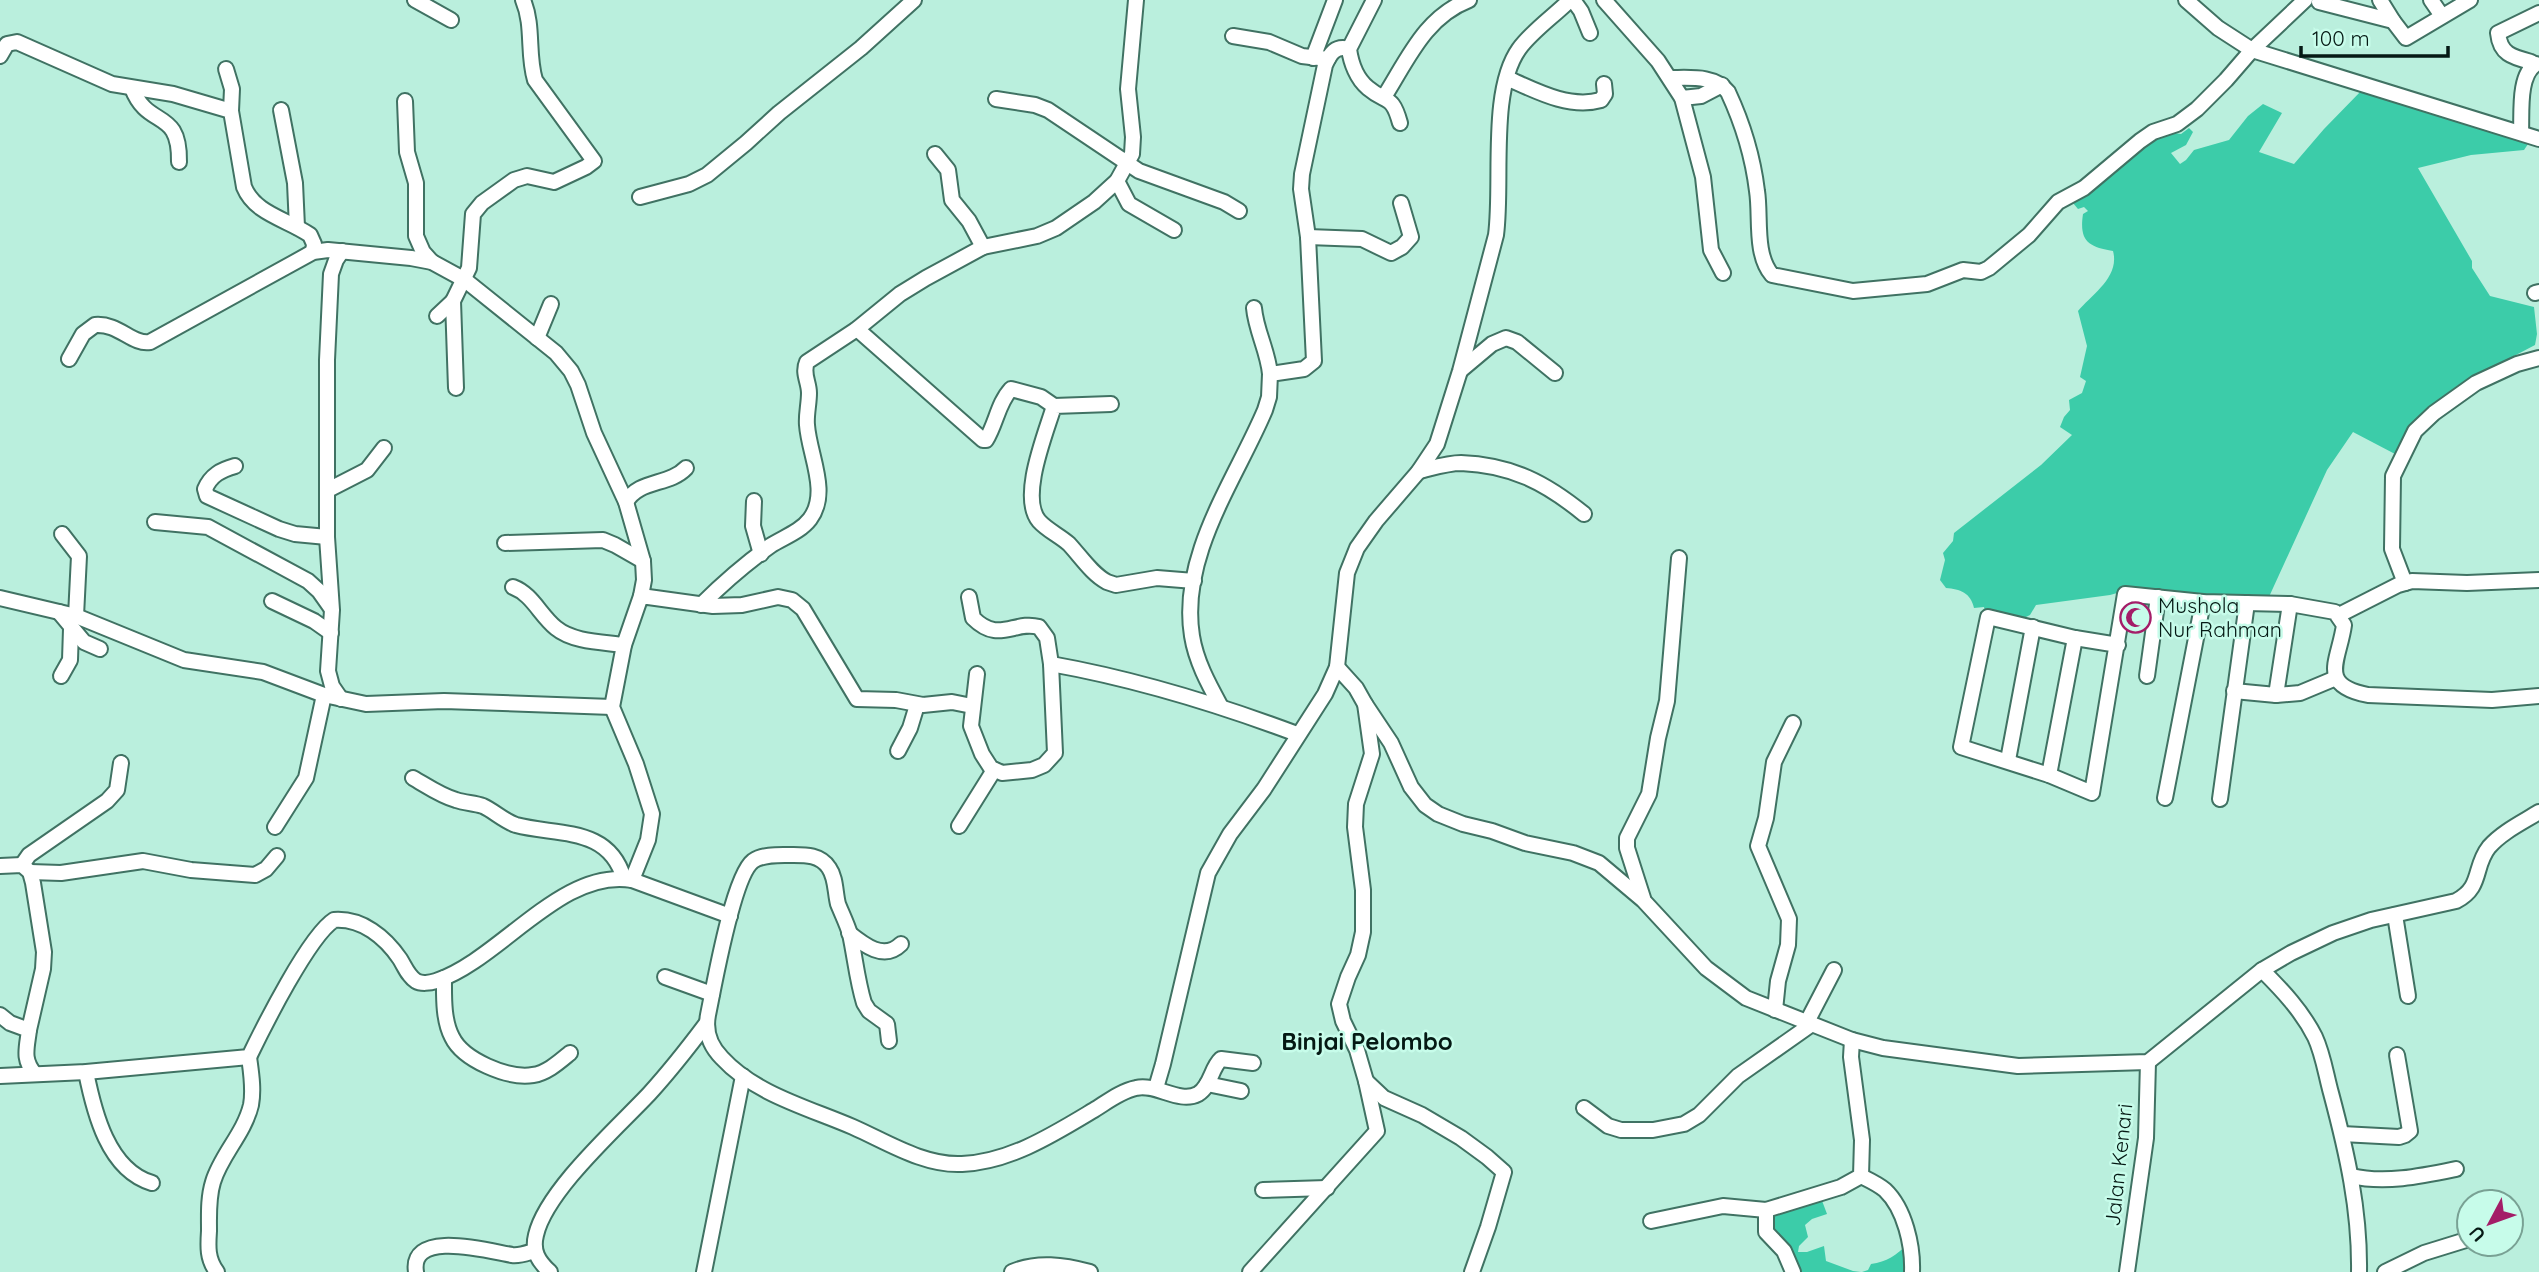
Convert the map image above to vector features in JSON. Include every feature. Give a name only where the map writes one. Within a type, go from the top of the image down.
[{"type":"street","points":[[415,0],[451,20]]},
{"type":"street","points":[[437,316],[453,301],[465,280],[469,268],[473,214],[482,203],[506,184],[521,177],[536,177],[554,182],[594,161],[535,80],[531,66],[529,20],[523,0]]},
{"type":"street","points":[[640,197],[689,184],[708,174],[779,113],[852,56],[914,0]]},
{"type":"street","points":[[701,605],[734,573],[805,525],[813,516],[819,487],[806,423],[809,392],[805,366],[810,359],[857,329],[900,294],[983,247],[1037,236],[1056,228],[1094,202],[1117,181],[1132,154],[1128,89],[1136,0]]},
{"type":"street","points":[[1270,374],[1304,369],[1314,361],[1308,237],[1303,210],[1303,174],[1315,109],[1320,58],[1335,0]]},
{"type":"street","points":[[1374,0],[1349,49],[1355,70],[1364,84],[1394,106],[1400,123]]},
{"type":"street","points":[[1384,97],[1431,24],[1453,6],[1469,0]]},
{"type":"street","points":[[1156,1088],[1208,873],[1230,834],[1264,789],[1325,694],[1337,667],[1347,573],[1357,548],[1419,471],[1437,444],[1460,371],[1496,235],[1500,116],[1507,78],[1514,58],[1520,48],[1571,0],[1581,11],[1590,33]]},
{"type":"street","points":[[1604,0],[1670,78],[1682,98],[1703,177],[1711,250],[1723,273]]},
{"type":"street","points":[[2186,0],[2218,29],[2252,50],[2539,139]]},
{"type":"street","points":[[2380,0],[2406,38],[2470,0]]},
{"type":"street","points":[[2431,0],[2442,16]]},
{"type":"street","points":[[1670,78],[1698,79],[1722,85],[1731,99],[1754,173],[1759,233],[1769,272],[1784,279],[1853,291],[1927,284],[1963,270],[1981,272],[1989,268],[2029,235],[2057,202],[2084,187],[2153,132],[2177,124],[2197,109],[2252,50],[2312,1],[2393,21]]},
{"type":"street","points":[[2521,132],[2524,87],[2535,64],[2503,51],[2498,33],[2539,13]]},
{"type":"street","points":[[0,31],[13,41],[105,81],[173,94],[231,111]]},
{"type":"street","points":[[1233,36],[1269,42],[1302,56],[1320,58],[1336,49],[1349,49]]},
{"type":"street","points":[[0,56],[5,47],[13,41]]},
{"type":"street","points":[[226,69],[232,89],[231,111],[244,187],[248,196],[257,207],[298,227],[313,240],[313,252]]},
{"type":"street","points":[[1507,78],[1556,98],[1576,103],[1601,100],[1605,94],[1604,84]]},
{"type":"street","points":[[1682,98],[1701,96],[1722,85]]},
{"type":"street","points":[[132,88],[141,106],[168,123],[175,131],[179,162]]},
{"type":"street","points":[[996,99],[1035,105],[1059,116],[1127,164],[1224,202],[1238,211]]},
{"type":"street","points":[[405,100],[407,152],[416,183],[416,236],[423,252],[432,262]]},
{"type":"street","points":[[281,110],[295,183],[298,227]]},
{"type":"street","points":[[935,154],[948,170],[952,200],[969,221],[983,247]]},
{"type":"street","points":[[1117,181],[1129,204],[1174,230]]},
{"type":"street","points":[[1308,237],[1362,239],[1386,252],[1396,251],[1411,237],[1412,232],[1401,203]]},
{"type":"street","points":[[69,359],[83,334],[95,325],[113,327],[139,342],[150,342],[313,252],[328,250],[432,262],[465,280],[556,353],[571,371],[578,385],[594,433],[626,502],[643,561],[641,596],[624,645],[612,707],[636,764],[652,814],[648,840],[628,879]]},
{"type":"street","points":[[341,699],[332,686],[328,671],[332,610],[327,537],[327,360],[331,274],[342,251]]},
{"type":"street","points":[[453,301],[456,388]]},
{"type":"street","points":[[537,338],[551,304]]},
{"type":"street","points":[[1220,705],[1203,675],[1191,634],[1194,581],[1221,498],[1269,397],[1270,374],[1266,350],[1254,308]]},
{"type":"street","points":[[857,329],[983,440],[986,440],[991,432],[1010,389],[1041,397],[1054,406],[1111,404]]},
{"type":"street","points":[[1460,371],[1492,344],[1506,338],[1517,342],[1555,373]]},
{"type":"street","points":[[2405,583],[2392,549],[2393,476],[2415,431],[2434,413],[2476,383],[2516,364],[2539,358]]},
{"type":"street","points":[[1054,406],[1033,480],[1033,506],[1040,522],[1064,540],[1103,580],[1111,584],[1157,578],[1194,581]]},
{"type":"street","points":[[328,490],[367,470],[384,448]]},
{"type":"street","points":[[1419,471],[1460,463],[1520,474],[1551,488],[1584,514]]},
{"type":"street","points":[[235,466],[222,470],[212,478],[205,489],[207,496],[279,529],[303,536],[327,537]]},
{"type":"street","points":[[626,502],[635,490],[681,473],[686,468]]},
{"type":"street","points":[[754,501],[753,526],[761,554]]},
{"type":"street","points":[[155,522],[208,527],[308,581],[332,610]]},
{"type":"street","points":[[61,676],[70,660],[79,556],[62,534]]},
{"type":"street","points":[[505,543],[603,540],[643,561]]},
{"type":"street","points":[[1643,900],[1626,838],[1649,794],[1667,701],[1679,558]]},
{"type":"street","points":[[2339,615],[2412,581],[2467,583],[2539,580]]},
{"type":"street","points":[[513,587],[523,592],[552,625],[565,634],[624,645]]},
{"type":"street","points":[[2118,645],[1988,617],[1961,747],[2008,760],[2092,793],[2118,645],[2125,594],[2203,602],[2290,604],[2330,610],[2339,615],[2344,625],[2336,662],[2336,678],[2344,688],[2368,695],[2493,700],[2539,696]]},
{"type":"street","points":[[641,596],[701,605],[742,605],[779,597],[792,600],[803,609],[857,699],[896,700],[917,705],[952,702],[972,706]]},
{"type":"street","points":[[969,597],[973,618],[988,628],[1002,632],[1032,626],[1042,629],[1051,664],[1055,743],[1053,757],[1044,765],[1029,771],[1005,773],[993,770],[982,754],[972,730],[972,706],[977,674]]},
{"type":"street","points":[[2147,676],[2158,597]]},
{"type":"street","points":[[0,598],[59,612],[74,623],[184,660],[263,673],[341,699],[375,705],[444,701],[612,707]]},
{"type":"street","points":[[272,601],[314,621],[331,633]]},
{"type":"street","points":[[2165,798],[2203,602]]},
{"type":"street","points":[[2220,799],[2247,604]]},
{"type":"street","points":[[2276,695],[2290,604]]},
{"type":"street","points":[[74,623],[84,642],[100,649]]},
{"type":"street","points":[[2008,760],[2033,627]]},
{"type":"street","points":[[2049,775],[2076,638]]},
{"type":"street","points":[[1051,664],[1220,705],[1297,734]]},
{"type":"street","points":[[1337,667],[1356,688],[1391,743],[1411,786],[1425,804],[1438,814],[1462,824],[1525,843],[1587,857],[1608,869],[1643,900],[1706,968],[1746,998],[1852,1040],[1919,1054],[2018,1066],[2148,1062],[2262,970],[2291,953],[2333,933],[2464,897],[2475,883],[2481,861],[2488,849],[2496,840],[2539,812]]},
{"type":"street","points":[[2234,691],[2276,695],[2301,693],[2336,678]]},
{"type":"street","points":[[275,827],[306,778],[324,695]]},
{"type":"street","points":[[1250,1272],[1377,1131],[1357,1050],[1343,1021],[1339,1004],[1358,955],[1363,932],[1363,890],[1355,827],[1357,796],[1372,754],[1366,704]]},
{"type":"street","points":[[898,751],[910,728],[917,705]]},
{"type":"street","points":[[1775,1010],[1778,981],[1788,945],[1789,919],[1774,880],[1759,853],[1758,842],[1766,818],[1774,762],[1793,723]]},
{"type":"street","points":[[35,1074],[27,1063],[25,1053],[44,962],[42,933],[26,868],[29,855],[115,794],[121,762]]},
{"type":"street","points":[[959,826],[993,770]]},
{"type":"street","points":[[413,778],[450,798],[485,807],[516,825],[579,835],[596,841],[628,879]]},
{"type":"street","points":[[888,1041],[887,1024],[869,1011],[858,986],[849,933],[831,870],[822,860],[809,855],[777,856],[753,861],[742,878],[730,916],[706,1024],[707,1032],[718,1054],[743,1076],[896,1147],[938,1163],[962,1164],[1005,1155],[1045,1139],[1129,1090],[1156,1088],[1171,1094],[1190,1096],[1198,1094],[1208,1084],[1216,1064],[1221,1059],[1253,1063]]},
{"type":"street","points":[[0,866],[83,871],[143,861],[191,870],[255,875],[266,869],[276,856]]},
{"type":"street","points":[[217,1272],[209,1260],[210,1196],[213,1181],[242,1129],[250,1106],[252,1091],[249,1056],[313,944],[334,920],[353,921],[380,936],[417,982],[435,982],[493,950],[563,897],[594,883],[628,879],[730,916]]},
{"type":"street","points":[[2395,915],[2408,996]]},
{"type":"street","points":[[849,933],[876,951],[890,951],[901,944]]},
{"type":"street","points":[[1584,1108],[1608,1126],[1621,1129],[1653,1130],[1684,1124],[1699,1115],[1738,1076],[1809,1023],[1834,970]]},
{"type":"street","points":[[2262,970],[2297,1008],[2315,1038],[2351,1176],[2360,1240],[2359,1272]]},
{"type":"street","points":[[665,977],[712,994]]},
{"type":"street","points":[[444,978],[445,1004],[452,1038],[461,1049],[484,1065],[505,1072],[532,1076],[543,1073],[570,1053]]},
{"type":"street","points":[[0,1015],[10,1023],[29,1030]]},
{"type":"street","points":[[550,1272],[534,1251],[536,1233],[543,1214],[608,1136],[649,1094],[706,1024]]},
{"type":"street","points":[[1852,1040],[1852,1069],[1862,1140],[1861,1176]]},
{"type":"street","points":[[2342,1134],[2399,1137],[2410,1131],[2397,1055]]},
{"type":"street","points":[[0,1076],[86,1072],[249,1056]]},
{"type":"street","name":"Jalan Kenari","points":[[2127,1272],[2146,1138],[2148,1062]]},
{"type":"street","points":[[86,1072],[93,1107],[112,1149],[134,1175],[152,1184]]},
{"type":"street","points":[[704,1272],[743,1076]]},
{"type":"street","points":[[1366,1081],[1384,1098],[1422,1115],[1461,1138],[1504,1172],[1472,1272]]},
{"type":"street","points":[[1208,1084],[1241,1091]]},
{"type":"street","points":[[2351,1176],[2382,1179],[2456,1170]]},
{"type":"street","points":[[1651,1221],[1723,1206],[1766,1210],[1841,1187],[1861,1176]]},
{"type":"street","points":[[1861,1176],[1883,1189],[1894,1201],[1906,1228],[1912,1272]]},
{"type":"street","points":[[1263,1190],[1327,1188]]},
{"type":"street","points":[[1766,1210],[1766,1232],[1784,1251],[1793,1272]]},
{"type":"street","points":[[2385,1272],[2424,1253],[2455,1243]]},
{"type":"street","points":[[416,1272],[415,1264],[420,1256],[425,1251],[438,1247],[466,1246],[518,1255],[534,1251]]},
{"type":"street","points":[[1013,1272],[1022,1268],[1049,1265],[1090,1272]]},
{"type":"green space","points":[[2362,90],[2503,133],[2528,144],[2524,150],[2471,155],[2418,168],[2490,296],[2534,307],[2537,334],[2535,345],[2457,386],[2423,415],[2395,454],[2353,432],[2327,470],[2268,599],[2128,590],[2036,605],[2030,615],[2022,619],[1985,612],[1984,607],[1974,608],[1964,593],[1946,588],[1940,580],[1945,560],[1943,553],[1953,541],[1954,533],[2041,465],[2072,435],[2060,427],[2070,410],[2069,400],[2082,393],[2086,381],[2080,377],[2087,346],[2078,311],[2109,277],[2114,260],[2113,251],[2091,245],[2084,237],[2083,214],[2088,211],[2084,207],[2078,209],[2073,203],[2156,136],[2169,132],[2181,134],[2189,128],[2193,132],[2186,145],[2171,153],[2180,164],[2194,150],[2229,140],[2248,116],[2263,104],[2282,113],[2259,152],[2294,164]]},
{"type":"green space","points":[[1821,1198],[1827,1214],[1812,1219],[1805,1225],[1808,1237],[1799,1246],[1798,1252],[1824,1246],[1826,1261],[1861,1272],[1796,1272],[1768,1223],[1776,1212]]},
{"type":"green space","points":[[1908,1244],[1909,1272],[1862,1272],[1868,1270],[1871,1264],[1891,1257]]},
{"type":"place","name":"Mushola Nur Rahman","points":[[2135,617]]},
{"type":"district","name":"Binjai Pelombo","points":[[1367,1041]]}]
